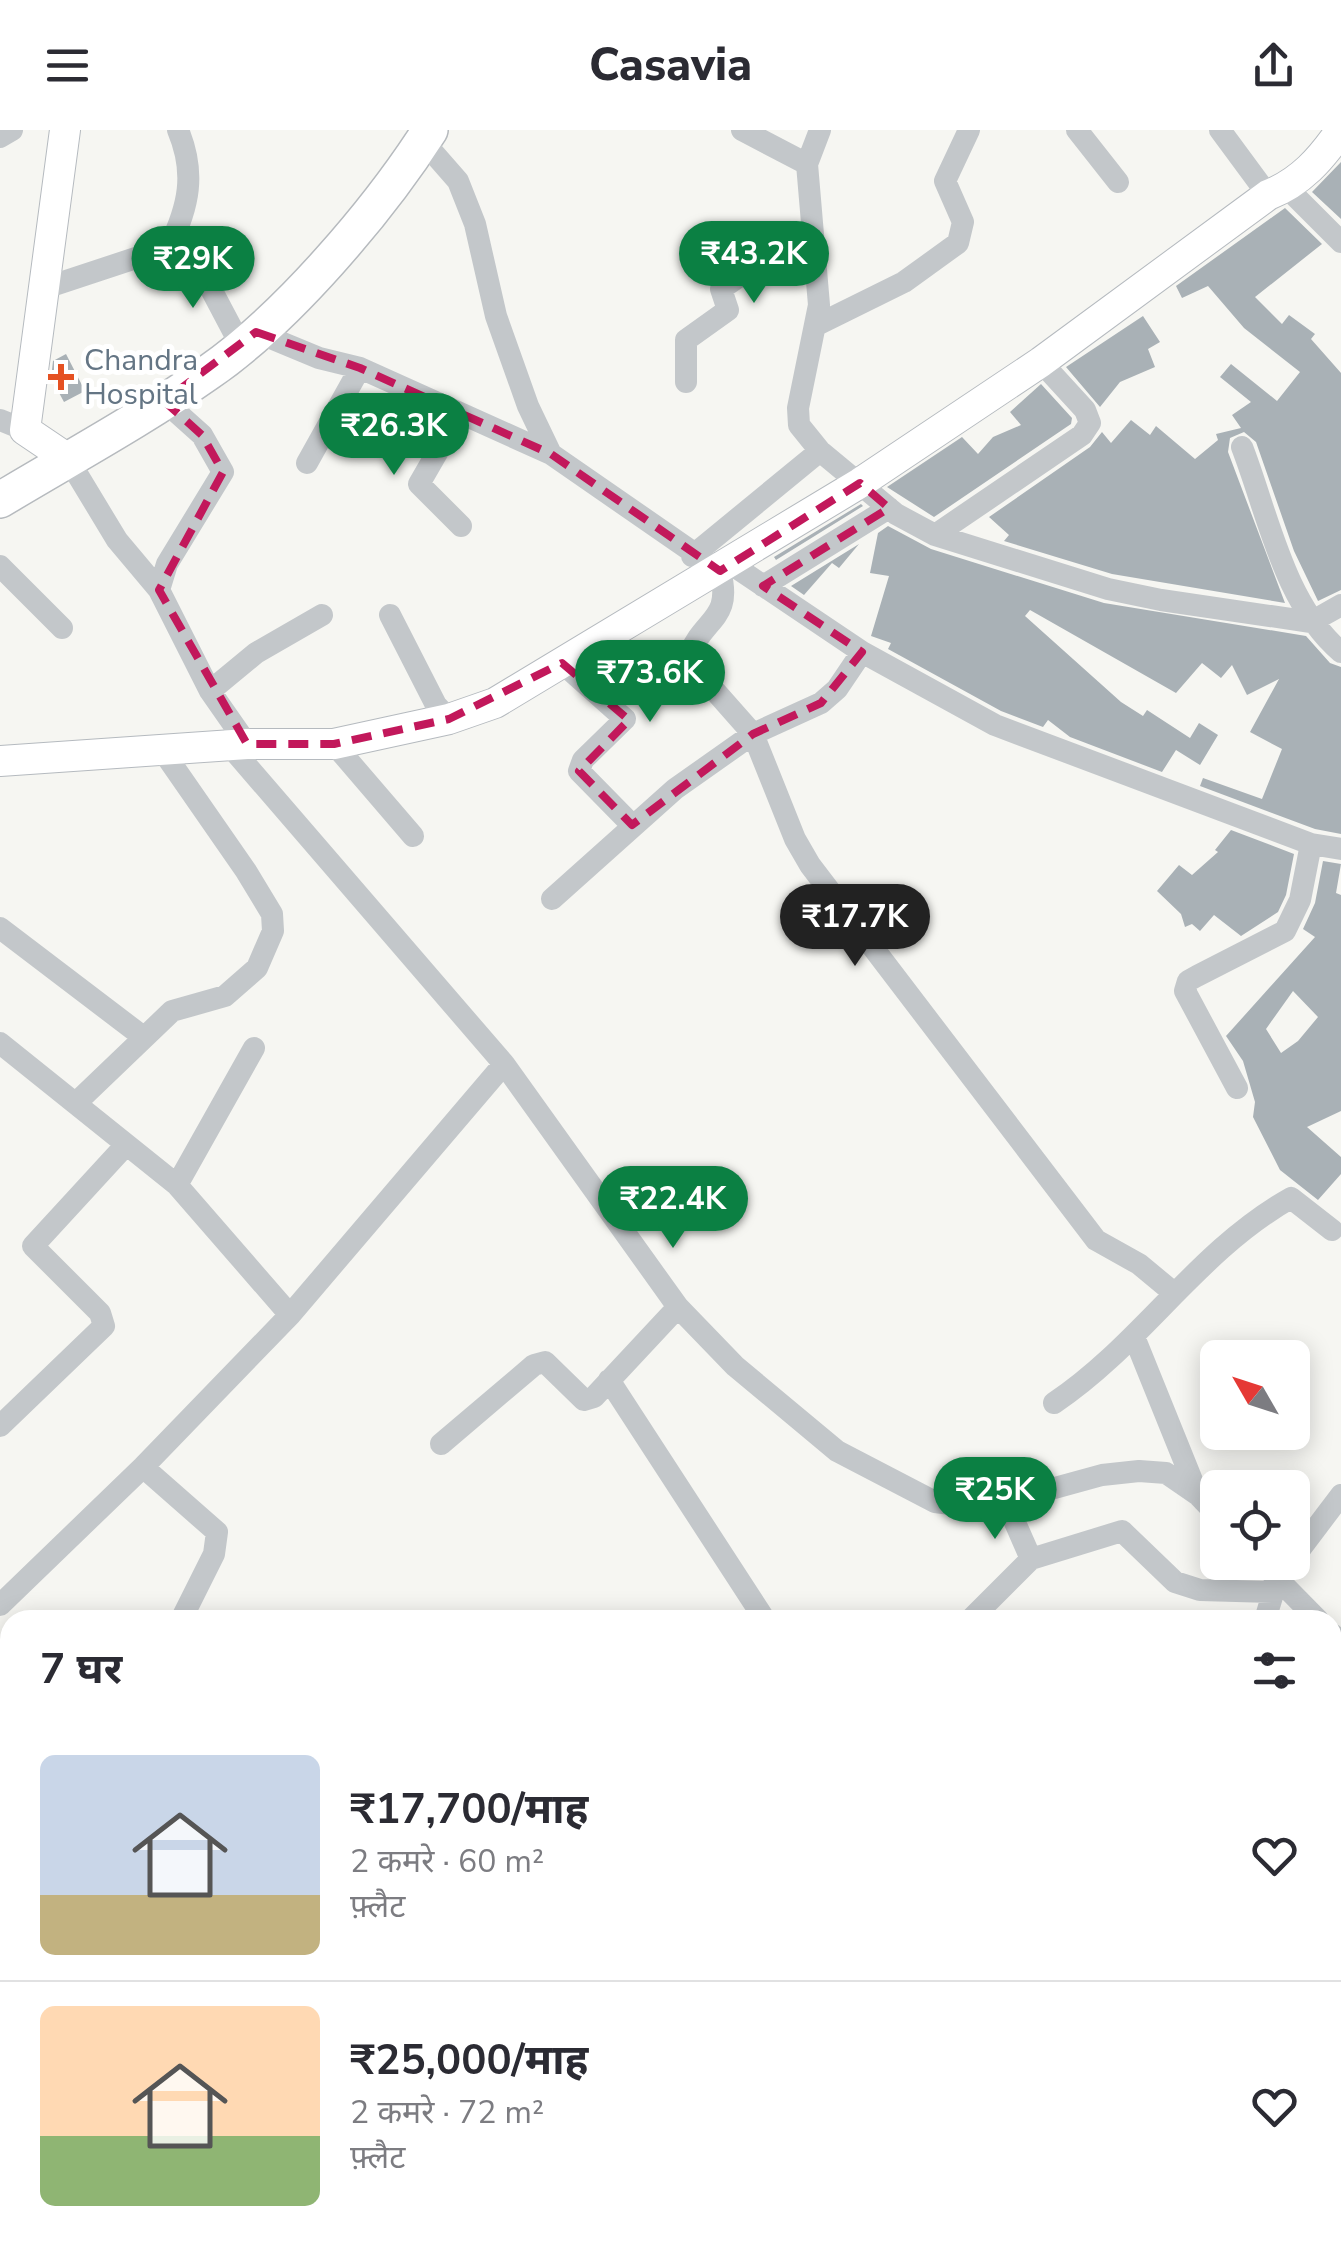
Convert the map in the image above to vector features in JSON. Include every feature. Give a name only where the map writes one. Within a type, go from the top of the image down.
[{"type":"main road","points":[[0,500],[212,370],[248,339],[370,213],[426,136]]},
{"type":"street","points":[[0,138],[12,130]]},
{"type":"street","points":[[65,130],[42,290],[13,425],[68,459],[117,540],[159,590],[238,744],[504,1064],[678,1307],[735,1366],[838,1451],[879,1477],[934,1502],[982,1508],[1102,1475],[1139,1471],[1166,1473],[1198,1495]]},
{"type":"street","points":[[42,290],[170,247],[183,219],[192,184],[178,130]]},
{"type":"street","points":[[742,130],[808,164]]},
{"type":"street","points":[[820,130],[808,164],[820,289],[817,325],[798,408],[799,425],[820,451],[889,508],[935,535],[1108,589],[1310,622],[1341,605]]},
{"type":"street","points":[[817,325],[904,282],[958,243],[963,222],[945,181],[969,130]]},
{"type":"street","points":[[1076,130],[1118,182]]},
{"type":"street","points":[[1220,130],[1277,192],[1341,242]]},
{"type":"street","points":[[0,761],[238,744],[334,744],[449,720],[495,703],[726,568],[860,484],[1041,362],[1321,160],[1341,130]]},
{"type":"street","points":[[426,136],[458,181],[475,224],[496,316],[528,406],[551,454]]},
{"type":"street","points":[[686,382],[686,340],[728,310],[721,289],[812,227]]},
{"type":"street","points":[[205,256],[212,291],[248,339],[360,368],[551,454],[692,556],[763,586],[862,652],[995,725],[1312,844],[1341,849]]},
{"type":"street","points":[[935,535],[1082,435],[1090,424],[1085,410],[1041,362]]},
{"type":"street","points":[[307,463],[360,368]]},
{"type":"street","points":[[159,590],[167,564],[222,472],[202,436],[164,401]]},
{"type":"street","points":[[460,413],[420,484],[461,526]]},
{"type":"street","points":[[1242,446],[1310,622],[1341,652]]},
{"type":"street","points":[[692,556],[820,451]]},
{"type":"street","points":[[763,586],[889,508]]},
{"type":"street","points":[[0,566],[62,628]]},
{"type":"street","points":[[726,568],[724,607],[689,655],[692,664],[753,734],[794,839],[810,865],[1054,1190],[1096,1240],[1139,1264],[1174,1292]]},
{"type":"street","points":[[210,691],[256,653],[322,615]]},
{"type":"street","points":[[390,615],[436,706],[449,720]]},
{"type":"street","points":[[552,900],[632,826],[753,734],[822,703],[837,689],[862,652]]},
{"type":"street","points":[[562,663],[624,719],[582,760],[579,770],[632,826]]},
{"type":"street","points":[[334,744],[413,836]]},
{"type":"street","points":[[76,1103],[172,1011],[225,996],[256,968],[273,931],[272,914],[246,871],[162,750]]},
{"type":"street","points":[[1237,1088],[1185,991],[1188,981],[1286,931],[1300,900],[1312,844]]},
{"type":"street","points":[[0,928],[142,1036]]},
{"type":"street","points":[[0,1043],[124,1147],[177,1185],[290,1315]]},
{"type":"street","points":[[177,1185],[254,1048]]},
{"type":"street","points":[[0,1605],[143,1468],[290,1315],[504,1064]]},
{"type":"street","points":[[0,1426],[104,1326],[100,1314],[33,1246],[124,1147]]},
{"type":"street","points":[[1054,1403],[1135,1338],[1174,1292],[1262,1214],[1290,1198],[1336,1235]]},
{"type":"street","points":[[1336,1235],[1331,1222],[1341,1207]]},
{"type":"street","points":[[441,1444],[534,1365],[545,1362],[584,1400],[594,1397],[678,1307]]},
{"type":"street","points":[[1135,1338],[1198,1495]]},
{"type":"street","points":[[609,1380],[755,1610]]},
{"type":"street","points":[[143,1468],[217,1532],[214,1554],[185,1610]]},
{"type":"street","points":[[1310,1532],[1341,1494]]},
{"type":"street","points":[[1006,1502],[1031,1559]]},
{"type":"street","points":[[980,1610],[1031,1559],[1122,1531],[1175,1582],[1200,1590],[1242,1580]]},
{"type":"street","points":[[1268,1610],[1276,1580]]},
{"type":"street","points":[[1286,1580],[1310,1610]]},
{"type":"highlighted area","points":[[256,332],[360,368],[551,454],[720,571],[860,483],[889,508],[763,586],[862,652],[821,703],[753,734],[632,825],[579,771],[629,720],[562,663],[449,719],[334,744],[247,744],[159,590],[223,472],[202,435],[164,401]]},
{"type":"building","points":[[1341,162],[1341,219],[1312,192]]},
{"type":"building","points":[[1285,208],[1322,244],[1255,297],[1282,324],[1289,315],[1315,334],[1311,339],[1341,373],[1341,590],[1318,601],[1294,551],[1256,442],[1244,432],[1230,438],[1228,452],[1285,603],[1112,574],[1004,541],[1009,535],[989,517],[1090,447],[1102,432],[1111,443],[1131,420],[1150,435],[1156,426],[1195,459],[1218,440],[1216,434],[1241,428],[1232,415],[1251,402],[1220,377],[1231,364],[1277,401],[1300,372],[1244,328],[1208,286],[1182,298],[1176,286]]},
{"type":"building","points":[[1143,316],[1160,342],[1148,349],[1155,367],[1120,382],[1100,407],[1066,367]]},
{"type":"building","points":[[66,354],[85,391],[64,402],[51,378],[53,361]]},
{"type":"building","points":[[1041,384],[1072,418],[1071,424],[934,517],[887,487],[962,437],[978,454],[993,437],[1021,425],[1010,412]]},
{"type":"building","points":[[861,504],[776,560],[774,557]]},
{"type":"building","points":[[888,526],[931,549],[1104,603],[1306,636],[1330,663],[1341,667],[1341,834],[1315,829],[1200,786],[1203,778],[1262,799],[1282,749],[1250,732],[1279,679],[1247,695],[1232,665],[1221,678],[1202,663],[1176,693],[1030,610],[1025,616],[1121,702],[1143,716],[1147,710],[1190,738],[1199,723],[1218,735],[1200,765],[1176,750],[1162,772],[1070,737],[1048,720],[1043,727],[1001,711],[888,649],[891,643],[871,636],[889,576],[870,573],[878,533]]},
{"type":"building","points":[[859,544],[839,568],[832,563],[804,595],[791,586]]},
{"type":"building","points":[[1231,830],[1294,854],[1286,895],[1278,912],[1241,936],[1214,915],[1200,931],[1192,924],[1185,927],[1181,914],[1157,891],[1179,865],[1192,875],[1218,852],[1215,850]]},
{"type":"building","points":[[1323,861],[1341,864],[1336,893],[1341,895],[1341,1111],[1307,1127],[1341,1157],[1341,1174],[1318,1200],[1280,1170],[1253,1117],[1255,1102],[1243,1061],[1226,1036],[1315,937],[1303,929],[1315,903]],"holes":[[[1293,991],[1318,1017],[1298,1041],[1281,1053],[1266,1029]]]},
{"type":"place","name":"Chandra Hospital","points":[[61,377]]}]
